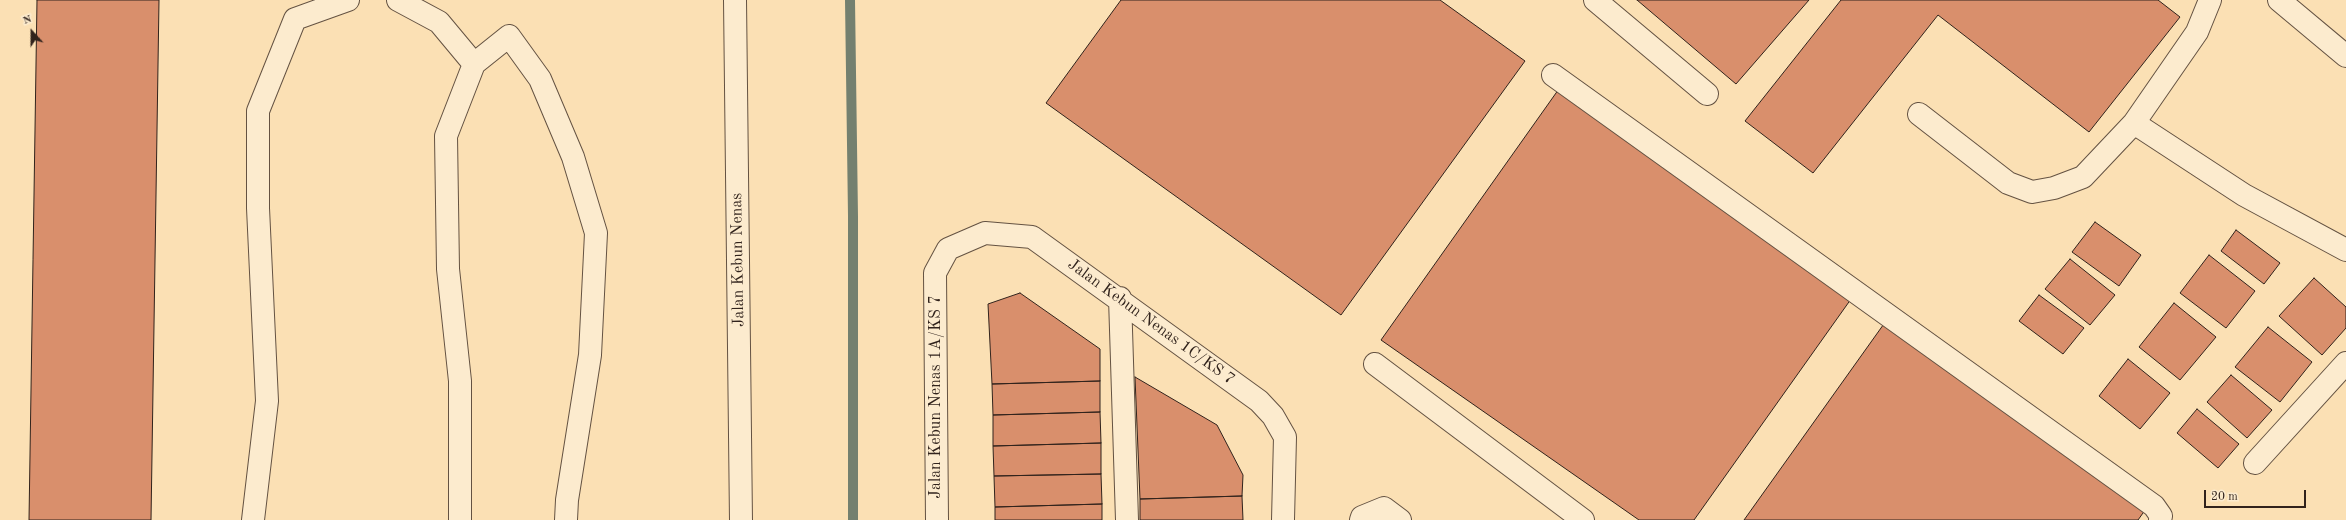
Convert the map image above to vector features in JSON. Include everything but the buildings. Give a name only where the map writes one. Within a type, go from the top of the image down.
[{"type":"street","points":[[253,520],[267,401],[258,208],[258,111],[295,19],[348,0]]},
{"type":"street","points":[[398,0],[439,22],[474,64]]},
{"type":"street","name":"Jalan Kebun Nenas","points":[[735,0],[741,520]]},
{"type":"street","points":[[1595,0],[1707,94]]},
{"type":"street","points":[[1919,114],[2008,183],[2032,192],[2054,188],[2083,177],[2134,123],[2197,32],[2210,0]]},
{"type":"street","points":[[2279,0],[2346,56]]},
{"type":"street","points":[[460,520],[460,381],[448,269],[446,136],[474,64],[508,36],[540,79],[573,157],[596,233],[590,355],[567,500],[566,520]]},
{"type":"street","points":[[1553,75],[2154,506],[2161,516],[2160,520]]},
{"type":"street","points":[[2134,123],[2244,196],[2346,250]]},
{"type":"street","name":"Jalan Kebun Nenas 1C/KS 7","points":[[935,273],[948,250],[985,233],[1032,237],[1120,298],[1259,401],[1273,416],[1285,437],[1283,520]]},
{"type":"street","name":"Jalan Kebun Nenas 1A/KS 7","points":[[935,273],[937,520]]},
{"type":"street","points":[[1120,298],[1127,520]]},
{"type":"street","points":[[2255,463],[2346,363]]},
{"type":"street","points":[[1375,364],[1582,520]]},
{"type":"street","points":[[1361,520],[1362,517],[1392,514]]},
{"type":"waterway","points":[[850,0],[853,216],[853,520]]}]
